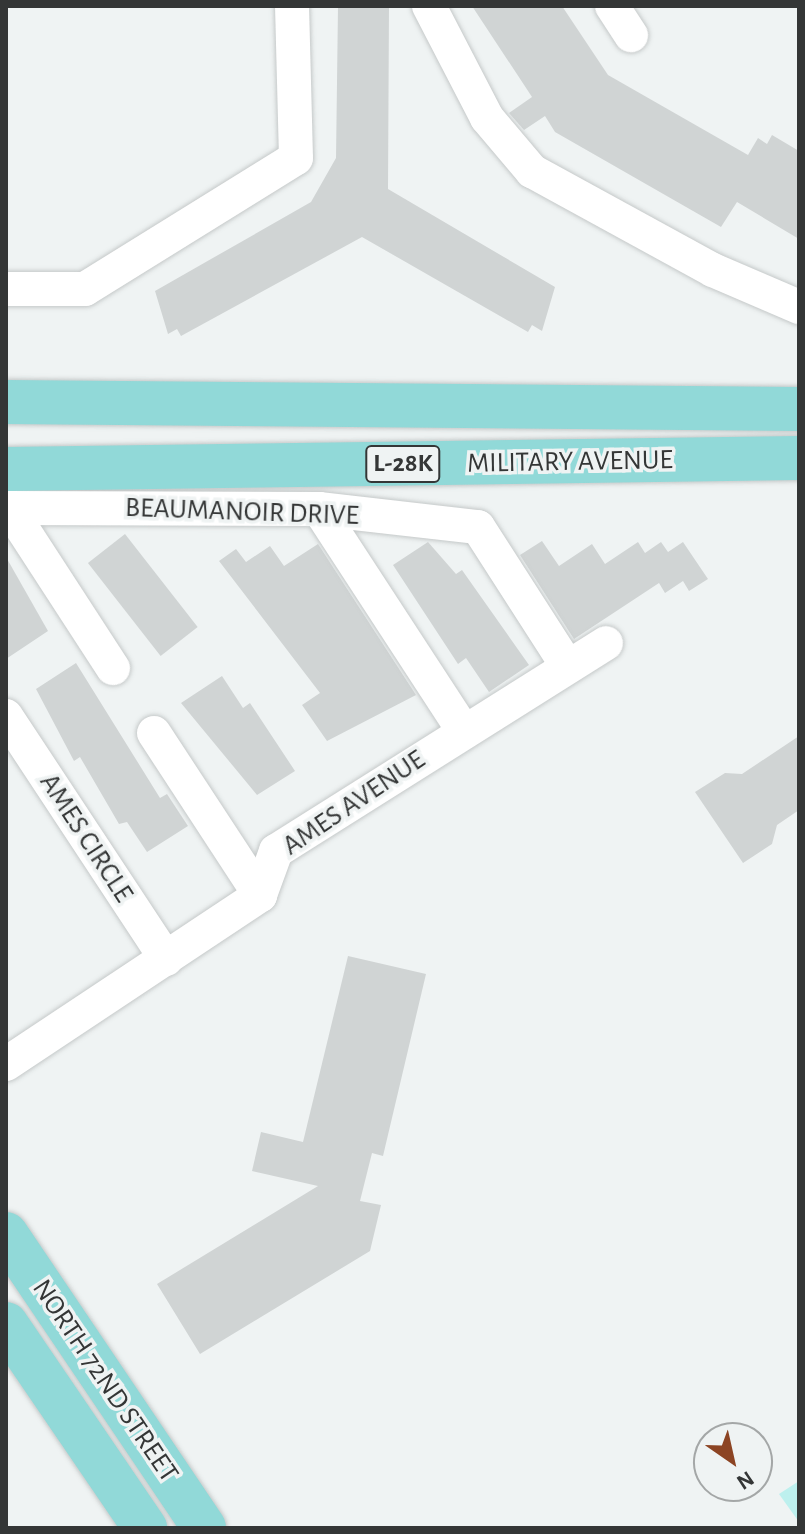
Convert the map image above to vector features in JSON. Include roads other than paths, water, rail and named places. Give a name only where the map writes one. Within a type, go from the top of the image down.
[{"type":"main road","name":"MILITARY AVENUE","points":[[6,402],[799,409]]},
{"type":"main road","name":"MILITARY AVENUE","points":[[7,495],[799,458]]},
{"type":"main road","name":"NORTH 72ND STREET","points":[[6,1234],[204,1528]]},
{"type":"main road","name":"NORTH 72ND STREET","points":[[6,1324],[145,1528]]},
{"type":"street","points":[[6,289],[85,289],[296,158],[292,6]]},
{"type":"street","points":[[429,6],[487,118],[532,171],[713,270],[799,307]]},
{"type":"street","points":[[612,6],[631,35]]},
{"type":"street","points":[[7,495],[113,668]]},
{"type":"street","name":"BEAUMANOIR DRIVE","points":[[7,495],[319,509],[478,527],[568,667]]},
{"type":"street","points":[[319,509],[463,730]]},
{"type":"street","name":"AMES AVENUE","points":[[260,895],[276,851],[463,730],[606,643]]},
{"type":"street","name":"AMES CIRCLE","points":[[6,716],[166,959]]},
{"type":"street","points":[[6,1064],[260,895],[154,733]]}]
